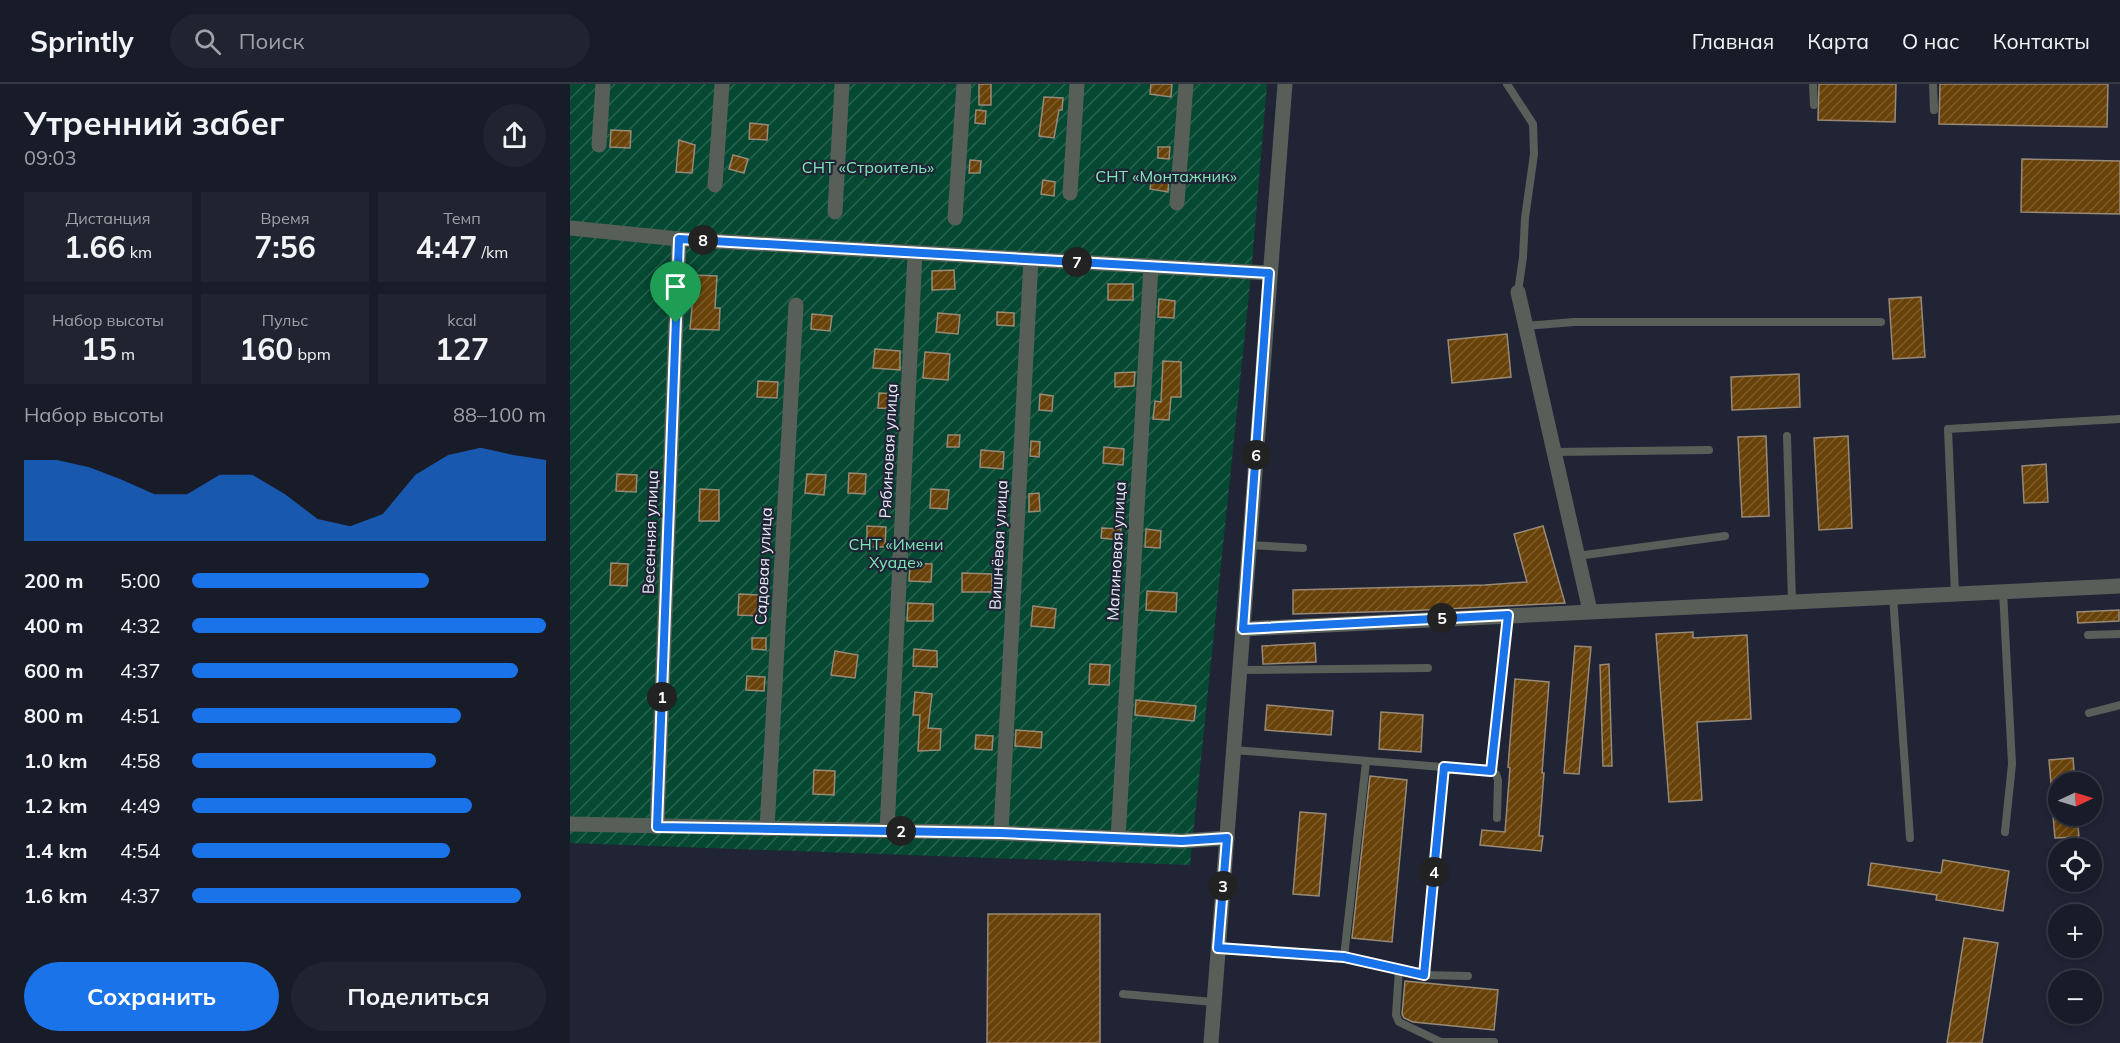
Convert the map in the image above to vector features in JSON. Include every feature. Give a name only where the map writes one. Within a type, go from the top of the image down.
[{"type":"street","points":[[599,145],[603,84]]},
{"type":"street","points":[[715,185],[722,84]]},
{"type":"street","points":[[835,213],[842,84]]},
{"type":"street","points":[[955,218],[964,84]]},
{"type":"street","points":[[1070,193],[1077,84]]},
{"type":"street","points":[[1177,203],[1186,84]]},
{"type":"street","points":[[1211,1043],[1285,84]]},
{"type":"street","points":[[570,228],[679,239],[1269,273]]},
{"type":"street","name":"Весенняя улица","points":[[657,827],[679,239]]},
{"type":"street","name":"Рябиновая улица","points":[[887,830],[915,253]]},
{"type":"street","name":"Вишнёвая улица","points":[[1001,833],[1031,260]]},
{"type":"street","name":"Малиновая улица","points":[[1118,838],[1150,266]]},
{"type":"street","points":[[1518,292],[1590,611]]},
{"type":"street","name":"Садовая улица","points":[[767,829],[796,305]]},
{"type":"street","points":[[1243,629],[2120,586]]},
{"type":"street","points":[[570,824],[1001,833],[1182,841],[1227,838]]},
{"type":"lane","points":[[1507,84],[1533,124],[1534,154],[1518,292]]},
{"type":"lane","points":[[1813,84],[1814,105]]},
{"type":"lane","points":[[1933,84],[1934,111]]},
{"type":"lane","points":[[1525,326],[1574,322],[1881,322]]},
{"type":"lane","points":[[1955,594],[1948,429],[2120,419]]},
{"type":"lane","points":[[1787,436],[1792,601]]},
{"type":"lane","points":[[1554,452],[1708,450]]},
{"type":"lane","points":[[1577,556],[1725,536]]},
{"type":"lane","points":[[1249,545],[1303,548]]},
{"type":"lane","points":[[2003,591],[2012,764],[2005,832]]},
{"type":"lane","points":[[1893,596],[1910,838]]},
{"type":"lane","points":[[1491,771],[1508,615]]},
{"type":"lane","points":[[2088,635],[2120,634]]},
{"type":"lane","points":[[1240,670],[1428,668]]},
{"type":"lane","points":[[2089,713],[2120,705]]},
{"type":"lane","points":[[1234,750],[1491,771],[1496,774],[1498,780],[1497,818]]},
{"type":"lane","points":[[1344,957],[1366,762]]},
{"type":"lane","points":[[1424,975],[1444,767]]},
{"type":"lane","points":[[1218,948],[1344,957],[1424,975],[1468,976]]},
{"type":"lane","points":[[1399,969],[1396,1015],[1399,1022],[1441,1042],[1494,1042]]},
{"type":"lane","points":[[1123,994],[1214,1002]]},
{"type":"green space","name":"СНТ «Имени Хуаде»","points":[[570,84],[1267,84],[1251,275],[1190,865],[570,843]]},
{"type":"building","points":[[979,84],[991,84],[991,105],[979,105]]},
{"type":"building","points":[[1151,84],[1172,84],[1171,97],[1150,94]]},
{"type":"building","points":[[1819,84],[1896,84],[1895,122],[1818,120]]},
{"type":"building","points":[[1940,84],[2108,84],[2107,127],[1939,124]]},
{"type":"building","points":[[1044,97],[1063,98],[1054,138],[1039,136]]},
{"type":"building","points":[[976,110],[986,111],[985,124],[975,123]]},
{"type":"building","points":[[750,123],[768,125],[767,140],[749,139]]},
{"type":"building","points":[[611,130],[631,131],[630,148],[610,147]]},
{"type":"building","points":[[679,140],[695,145],[692,173],[676,172]]},
{"type":"building","points":[[1158,147],[1170,147],[1169,159],[1158,158]]},
{"type":"building","points":[[733,155],[748,159],[744,173],[729,169]]},
{"type":"building","points":[[2022,159],[2120,161],[2120,214],[2021,212]]},
{"type":"building","points":[[970,160],[981,161],[980,173],[969,173]]},
{"type":"building","points":[[1152,177],[1169,179],[1168,192],[1150,189]]},
{"type":"building","points":[[1043,180],[1055,182],[1054,196],[1041,194]]},
{"type":"building","points":[[954,270],[955,289],[932,290],[932,271]]},
{"type":"building","points":[[695,275],[717,276],[715,308],[720,308],[719,330],[690,329]]},
{"type":"building","points":[[1108,284],[1133,284],[1133,300],[1108,300]]},
{"type":"building","points":[[1921,297],[1925,357],[1893,359],[1889,299]]},
{"type":"building","points":[[1159,299],[1175,301],[1174,318],[1158,317]]},
{"type":"building","points":[[997,312],[1014,313],[1014,326],[997,325]]},
{"type":"building","points":[[938,313],[960,315],[958,334],[936,332]]},
{"type":"building","points":[[812,314],[832,316],[830,331],[811,329]]},
{"type":"building","points":[[1507,334],[1511,377],[1452,383],[1448,340]]},
{"type":"building","points":[[875,349],[900,351],[900,370],[873,368]]},
{"type":"building","points":[[925,352],[950,354],[948,380],[923,378]]},
{"type":"building","points":[[1163,361],[1181,362],[1181,397],[1171,397],[1169,420],[1153,419],[1155,401],[1161,402]]},
{"type":"building","points":[[1135,372],[1134,386],[1115,387],[1115,373]]},
{"type":"building","points":[[1799,374],[1800,407],[1732,410],[1731,377]]},
{"type":"building","points":[[758,381],[778,382],[777,398],[757,397]]},
{"type":"building","points":[[879,393],[896,394],[896,409],[878,408]]},
{"type":"building","points":[[1040,394],[1053,396],[1052,411],[1039,410]]},
{"type":"building","points":[[948,435],[960,435],[959,447],[947,447]]},
{"type":"building","points":[[1766,436],[1769,516],[1742,517],[1738,437]]},
{"type":"building","points":[[1848,436],[1852,528],[1819,530],[1814,438]]},
{"type":"building","points":[[1031,441],[1040,442],[1039,457],[1030,456]]},
{"type":"building","points":[[1104,447],[1124,449],[1123,465],[1103,463]]},
{"type":"building","points":[[981,450],[1004,452],[1003,469],[980,467]]},
{"type":"building","points":[[2046,464],[2048,502],[2024,503],[2022,466]]},
{"type":"building","points":[[849,473],[866,474],[865,494],[848,493]]},
{"type":"building","points":[[617,474],[637,475],[636,492],[616,491]]},
{"type":"building","points":[[807,474],[826,475],[824,495],[805,493]]},
{"type":"building","points":[[700,489],[719,490],[719,521],[699,521]]},
{"type":"building","points":[[931,489],[949,490],[947,509],[930,508]]},
{"type":"building","points":[[1039,493],[1040,511],[1029,512],[1029,494]]},
{"type":"building","points":[[867,526],[886,527],[885,547],[867,547]]},
{"type":"building","points":[[1543,526],[1565,603],[1293,614],[1293,590],[1527,582],[1514,534]]},
{"type":"building","points":[[1102,528],[1121,529],[1120,540],[1101,538]]},
{"type":"building","points":[[1146,529],[1161,531],[1160,548],[1145,547]]},
{"type":"building","points":[[611,563],[628,564],[627,586],[610,585]]},
{"type":"building","points":[[910,563],[932,564],[931,582],[909,581]]},
{"type":"building","points":[[962,573],[992,574],[992,592],[962,592]]},
{"type":"building","points":[[1147,591],[1177,593],[1176,612],[1146,610]]},
{"type":"building","points":[[739,594],[760,595],[760,616],[738,615]]},
{"type":"building","points":[[908,603],[933,604],[933,621],[907,621]]},
{"type":"building","points":[[1033,606],[1056,609],[1054,628],[1031,626]]},
{"type":"building","points":[[2119,610],[2119,621],[2078,623],[2077,612]]},
{"type":"building","points":[[1693,632],[1693,638],[1747,635],[1751,719],[1697,722],[1702,800],[1669,802],[1656,634]]},
{"type":"building","points":[[752,638],[766,638],[766,650],[752,649]]},
{"type":"building","points":[[1315,643],[1316,662],[1263,664],[1262,646]]},
{"type":"building","points":[[1575,646],[1591,647],[1579,774],[1564,773]]},
{"type":"building","points":[[914,649],[937,651],[937,667],[913,666]]},
{"type":"building","points":[[835,651],[858,655],[855,678],[831,675]]},
{"type":"building","points":[[1090,664],[1110,665],[1109,685],[1089,684]]},
{"type":"building","points":[[1609,664],[1612,766],[1603,766],[1600,665]]},
{"type":"building","points":[[747,676],[765,677],[764,691],[746,690]]},
{"type":"building","points":[[1515,679],[1549,682],[1539,836],[1543,836],[1541,851],[1480,845],[1482,830],[1505,832]]},
{"type":"building","points":[[915,692],[932,694],[928,728],[941,729],[940,750],[918,751],[920,715],[913,715]]},
{"type":"building","points":[[1136,700],[1196,706],[1194,721],[1135,715]]},
{"type":"building","points":[[1267,705],[1333,711],[1331,735],[1265,730]]},
{"type":"building","points":[[1381,712],[1423,715],[1421,752],[1379,749]]},
{"type":"building","points":[[1016,730],[1042,732],[1041,748],[1015,746]]},
{"type":"building","points":[[976,735],[993,736],[992,750],[975,749]]},
{"type":"building","points":[[2073,758],[2074,772],[2050,772],[2049,760]]},
{"type":"building","points":[[814,770],[835,771],[834,795],[813,794]]},
{"type":"building","points":[[1370,776],[1407,780],[1392,942],[1352,938]]},
{"type":"building","points":[[1300,812],[1326,814],[1319,896],[1293,894]]},
{"type":"building","points":[[2054,826],[2078,826],[2079,837],[2055,838]]},
{"type":"building","points":[[1943,860],[2009,871],[2003,911],[1936,900],[1937,895],[1868,885],[1871,863],[1941,873]]},
{"type":"building","points":[[988,914],[1100,914],[1100,1043],[987,1043]]},
{"type":"building","points":[[1964,938],[1998,943],[1982,1043],[1947,1043]]},
{"type":"building","points":[[1405,981],[1498,990],[1494,1030],[1413,1022],[1404,1018],[1402,1014]]},
{"type":"route","points":[[679,239],[1269,273],[1243,629],[1508,615],[1491,771],[1444,767],[1424,975],[1344,957],[1218,948],[1227,838],[1182,841],[1001,833],[657,827],[676,323],[679,239]]},
{"type":"park label","name":"СНТ «Строитель»","points":[[868,167]]},
{"type":"park label","name":"СНТ «Монтажник»","points":[[1166,176]]}]
